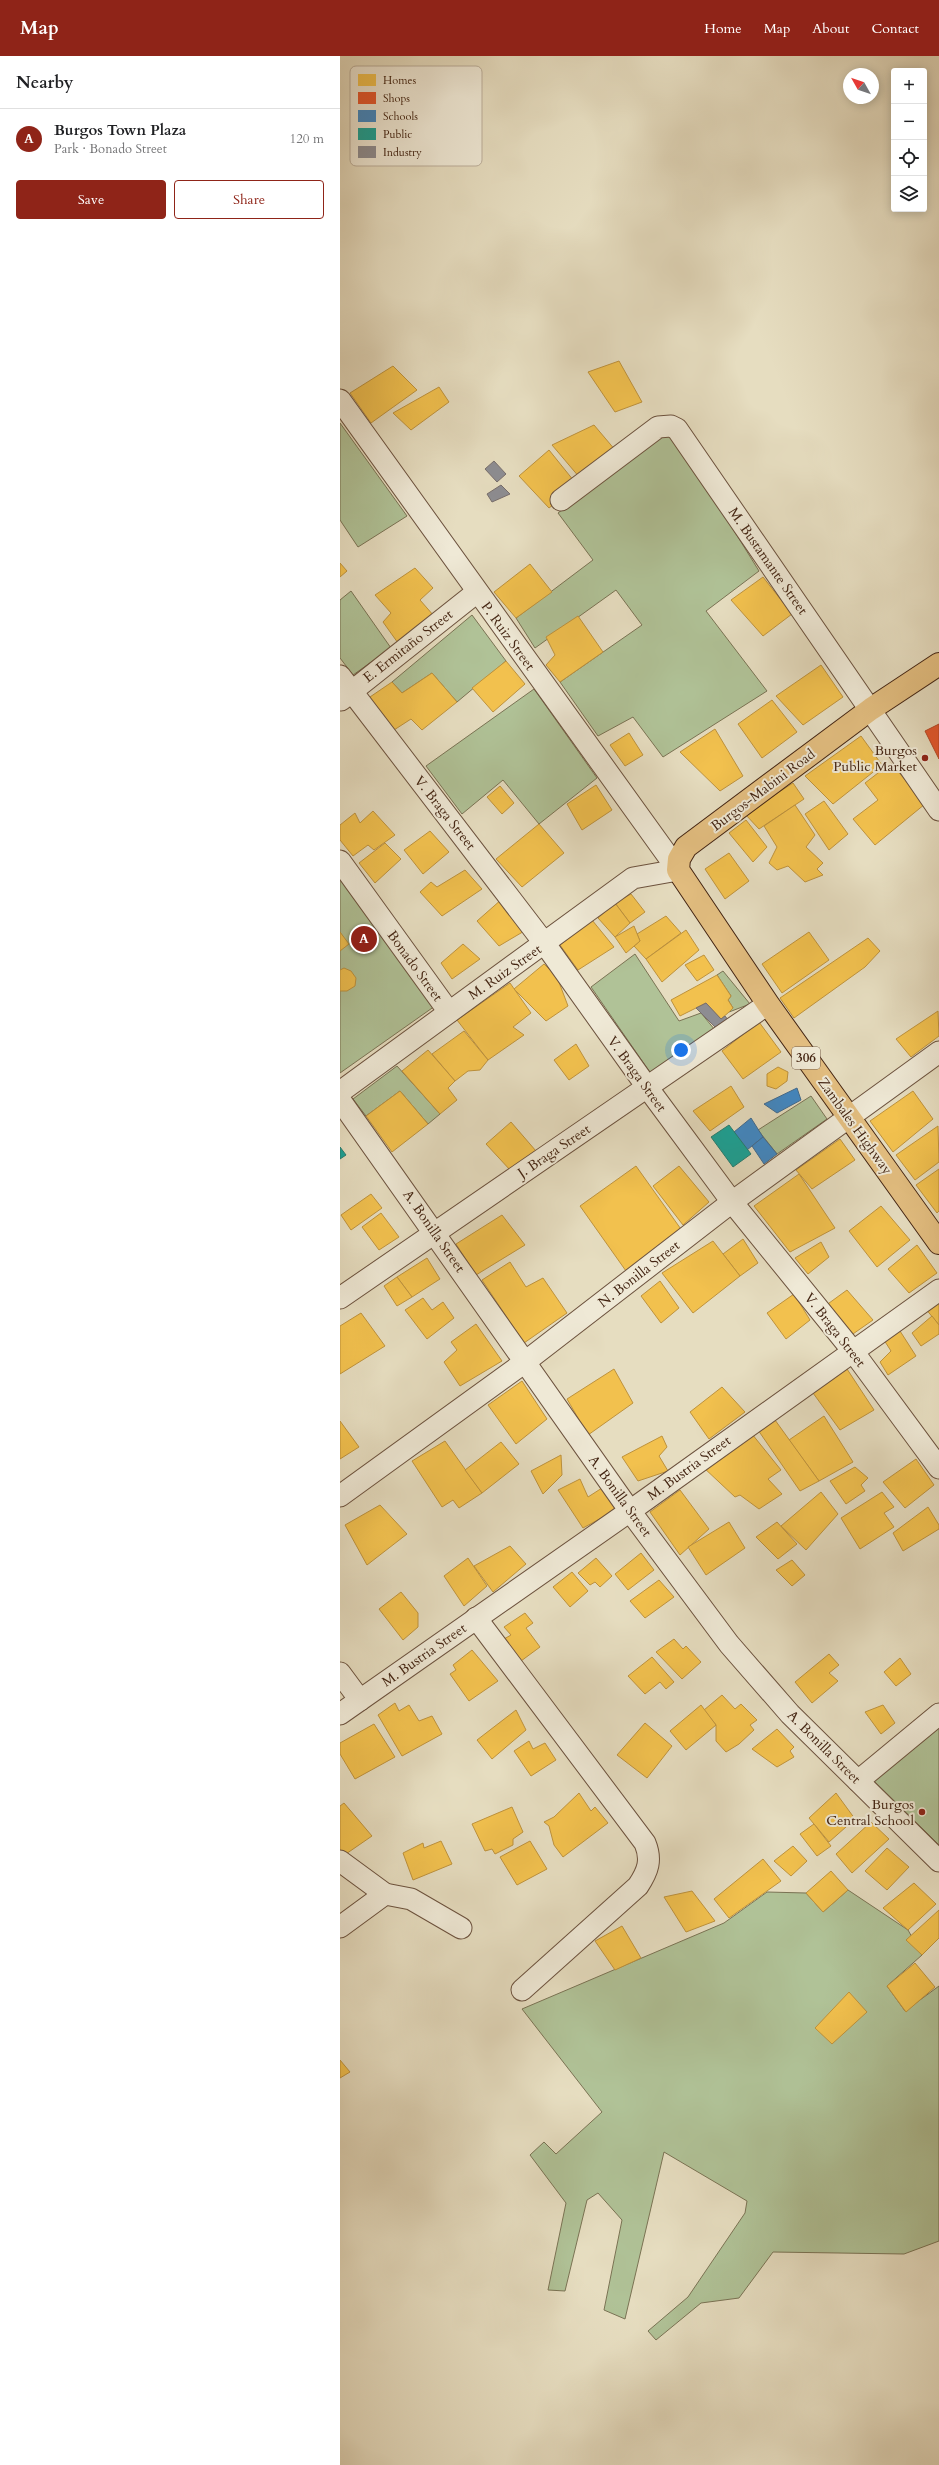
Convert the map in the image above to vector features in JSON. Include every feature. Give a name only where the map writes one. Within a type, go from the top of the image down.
[{"type":"main road","name":"Burgos-Mabini Road","points":[[678,870],[679,859],[686,847],[871,709],[939,664]]},
{"type":"main road","name":"Zambales Highway","points":[[678,870],[768,1004],[939,1243]]},
{"type":"street","name":"P. Ruiz Street","points":[[340,400],[678,870]]},
{"type":"street","name":"M. Bustamante Street","points":[[561,500],[658,426],[671,426],[677,429],[939,810]]},
{"type":"street","name":"E. Ermitaño Street","points":[[344,689],[477,592]]},
{"type":"street","name":"V. Braga Street","points":[[344,689],[545,944],[647,1087],[732,1202],[852,1350],[939,1468]]},
{"type":"street","name":"Bonado Street","points":[[340,861],[449,1012]]},
{"type":"street","name":"M. Ruiz Street","points":[[340,1092],[545,944],[633,878],[678,870]]},
{"type":"street","name":"J. Braga Street","points":[[340,1298],[768,1004]]},
{"type":"street","name":"N. Bonilla Street","points":[[340,1496],[525,1362],[732,1202],[850,1118],[939,1052]]},
{"type":"street","name":"A. Bonilla Street","points":[[340,1100],[435,1232],[630,1511],[729,1644],[790,1714],[939,1861]]},
{"type":"street","name":"M. Bustria Street","points":[[340,1714],[630,1511],[852,1350],[939,1290]]},
{"type":"street","points":[[476,1618],[645,1843],[649,1854],[647,1872],[638,1886],[522,1990]]},
{"type":"street","points":[[340,1673],[360,1700]]},
{"type":"street","points":[[858,1781],[939,1714]]},
{"type":"street","points":[[340,1861],[385,1894],[411,1899],[461,1928]]},
{"type":"street","points":[[340,1927],[385,1894]]},
{"type":"green space","points":[[340,423],[407,516],[358,547],[340,520]]},
{"type":"green space","points":[[671,429],[759,571],[706,611],[767,691],[663,757],[633,717],[598,736],[560,682],[642,625],[616,590],[535,648],[516,618],[593,560],[558,513]]},
{"type":"green space","points":[[351,591],[391,648],[353,675],[340,658],[340,600]]},
{"type":"green space","points":[[472,615],[506,661],[457,702],[432,673],[402,693],[392,682]]},
{"type":"green space","points":[[534,689],[597,778],[539,824],[503,780],[462,814],[426,766]]},
{"type":"green space","points":[[340,871],[435,1006],[340,1073]]},
{"type":"green space","points":[[635,954],[679,1021],[701,1013],[720,1036],[656,1081],[591,987]]},
{"type":"green space","points":[[723,971],[750,1004],[729,1012],[733,1008],[728,1000],[731,996],[717,975]]},
{"type":"green space","points":[[397,1066],[440,1114],[428,1124],[400,1091],[366,1116],[353,1099]]},
{"type":"green space","points":[[811,1096],[827,1119],[777,1154],[758,1130]]},
{"type":"green space","name":"Burgos Central School","points":[[939,1723],[939,1845],[872,1779]]},
{"type":"green space","points":[[848,1890],[908,1930],[922,1955],[887,1986],[905,2011],[939,1986],[939,2241],[904,2254],[773,2252],[739,2298],[701,2303],[656,2340],[648,2331],[688,2297],[745,2213],[747,2201],[664,2152],[625,2319],[604,2310],[622,2220],[598,2193],[587,2200],[565,2291],[548,2290],[566,2203],[530,2155],[544,2142],[556,2154],[602,2112],[522,2009],[724,1923],[767,1892],[806,1893],[823,1912]]},
{"type":"building: Homes","points":[[619,361],[642,402],[615,412],[588,372]]},
{"type":"building: Homes","points":[[393,366],[417,390],[371,423],[350,393]]},
{"type":"building: Homes","points":[[439,387],[449,402],[411,430],[393,413]]},
{"type":"building: Homes","points":[[594,425],[616,451],[580,478],[552,445]]},
{"type":"building: Homes","points":[[549,450],[578,486],[549,508],[519,476]]},
{"type":"building: Homes","points":[[340,563],[347,571],[340,577]]},
{"type":"building: Homes","points":[[530,564],[552,592],[516,618],[494,592]]},
{"type":"building: Homes","points":[[415,568],[433,588],[420,600],[434,616],[398,643],[383,622],[391,613],[375,595]]},
{"type":"building: Homes","points":[[763,577],[792,614],[763,636],[731,600]]},
{"type":"building: Homes","points":[[578,616],[603,652],[560,682],[546,665],[555,655],[546,637]]},
{"type":"building: Homes","points":[[506,661],[525,684],[493,712],[472,688]]},
{"type":"building: Homes","points":[[821,665],[843,697],[803,725],[776,696]]},
{"type":"building: Homes","points":[[432,673],[457,702],[422,730],[411,719],[394,730],[367,699],[392,682],[402,693]]},
{"type":"building: Homes","points":[[772,700],[797,732],[762,758],[738,724]]},
{"type":"building: Homes","points":[[715,729],[743,776],[720,791],[680,752]]},
{"type":"building: Homes","points":[[629,733],[643,755],[625,766],[610,745]]},
{"type":"building: Homes","points":[[861,736],[882,765],[833,804],[805,776]]},
{"type":"building: Homes","points":[[891,763],[925,804],[875,845],[853,819],[878,800],[865,783]]},
{"type":"building: Homes","points":[[793,783],[804,799],[759,829],[745,814]]},
{"type":"building: Homes","points":[[596,785],[612,810],[582,830],[567,804]]},
{"type":"building: Homes","points":[[500,786],[514,803],[502,814],[487,797]]},
{"type":"building: Homes","points":[[824,801],[848,834],[829,850],[805,814]]},
{"type":"building: Homes","points":[[795,805],[815,835],[806,847],[823,863],[817,869],[823,875],[805,882],[788,866],[777,870],[769,863],[777,847],[764,826]]},
{"type":"building: Homes","points":[[373,811],[395,835],[374,850],[368,845],[353,856],[340,840],[340,825],[355,813],[360,823]]},
{"type":"building: Homes","points":[[746,820],[767,847],[753,862],[729,833]]},
{"type":"building: Homes","points":[[539,824],[564,853],[522,887],[496,859]]},
{"type":"building: Homes","points":[[430,831],[449,852],[423,874],[404,850]]},
{"type":"building: Homes","points":[[385,843],[401,859],[375,883],[359,863]]},
{"type":"building: Homes","points":[[729,853],[749,881],[725,899],[705,869]]},
{"type":"building: Homes","points":[[465,870],[482,889],[442,916],[420,892],[431,882],[437,887]]},
{"type":"building: Homes","points":[[631,894],[645,912],[630,923],[615,903]]},
{"type":"building: Homes","points":[[502,899],[526,930],[499,946],[477,921]]},
{"type":"building: Homes","points":[[615,903],[630,923],[615,937],[598,918]]},
{"type":"building: Homes","points":[[666,916],[681,933],[646,959],[634,946],[640,941],[637,934]]},
{"type":"building: Homes","points":[[592,920],[614,947],[578,970],[560,945]]},
{"type":"building: Homes","points":[[634,926],[640,941],[626,953],[615,937]]},
{"type":"building: Homes","points":[[686,930],[699,950],[662,982],[646,959]]},
{"type":"building: Homes","points":[[340,932],[349,944],[340,951]]},
{"type":"building: Homes","points":[[809,932],[829,960],[782,993],[762,964]]},
{"type":"building: Homes","points":[[868,938],[880,951],[865,967],[794,1018],[780,998]]},
{"type":"building: Homes","points":[[463,944],[480,959],[452,979],[441,963]]},
{"type":"building: Homes","points":[[704,955],[714,970],[697,981],[685,965]]},
{"type":"building: Homes","points":[[544,964],[557,977],[568,1006],[546,1021],[514,989]]},
{"type":"building: Homes","points":[[344,968],[351,971],[356,978],[355,986],[347,991],[340,991],[340,970]]},
{"type":"building: Homes","points":[[717,975],[731,996],[728,1000],[733,1008],[721,1019],[706,1003],[680,1016],[671,1000]]},
{"type":"building: Homes","points":[[510,983],[531,1013],[513,1027],[524,1035],[488,1060],[457,1020]]},
{"type":"building: Homes","points":[[938,1011],[939,1036],[911,1057],[896,1039]]},
{"type":"building: Homes","points":[[759,1022],[781,1052],[743,1079],[722,1051]]},
{"type":"building: Homes","points":[[464,1031],[488,1060],[480,1070],[468,1071],[455,1081],[432,1054]]},
{"type":"building: Homes","points":[[576,1044],[589,1066],[569,1080],[554,1060]]},
{"type":"building: Homes","points":[[428,1050],[455,1081],[448,1088],[457,1100],[440,1114],[402,1071]]},
{"type":"building: Homes","points":[[778,1067],[788,1072],[787,1081],[776,1089],[767,1086],[767,1074]]},
{"type":"building: Homes","points":[[731,1086],[744,1107],[710,1131],[693,1111]]},
{"type":"building: Homes","points":[[400,1091],[428,1124],[392,1152],[366,1116]]},
{"type":"building: Homes","points":[[913,1091],[933,1119],[893,1152],[870,1121]]},
{"type":"building: Homes","points":[[511,1122],[536,1151],[511,1171],[486,1144]]},
{"type":"building: Homes","points":[[938,1126],[939,1162],[915,1180],[896,1155]]},
{"type":"building: Homes","points":[[840,1139],[855,1160],[812,1189],[796,1170]]},
{"type":"building: Homes","points":[[636,1166],[683,1232],[626,1271],[580,1206]]},
{"type":"building: Homes","points":[[679,1166],[709,1202],[683,1225],[653,1186]]},
{"type":"building: Homes","points":[[939,1169],[939,1211],[937,1213],[916,1185]]},
{"type":"building: Homes","points":[[799,1174],[835,1228],[790,1252],[754,1206]]},
{"type":"building: Homes","points":[[371,1194],[382,1208],[351,1230],[341,1215]]},
{"type":"building: Homes","points":[[881,1206],[910,1240],[877,1267],[849,1231]]},
{"type":"building: Homes","points":[[381,1213],[399,1237],[379,1250],[362,1227]]},
{"type":"building: Homes","points":[[502,1215],[525,1245],[476,1275],[456,1244]]},
{"type":"building: Homes","points":[[743,1239],[758,1263],[740,1276],[723,1254]]},
{"type":"building: Homes","points":[[713,1241],[740,1276],[693,1313],[662,1273]]},
{"type":"building: Homes","points":[[821,1242],[829,1257],[808,1274],[795,1258]]},
{"type":"building: Homes","points":[[917,1245],[937,1273],[909,1293],[888,1269]]},
{"type":"building: Homes","points":[[427,1258],[440,1279],[412,1297],[397,1277]]},
{"type":"building: Homes","points":[[510,1262],[526,1287],[543,1278],[567,1313],[524,1343],[482,1280]]},
{"type":"building: Homes","points":[[397,1277],[412,1297],[397,1306],[384,1286]]},
{"type":"building: Homes","points":[[660,1281],[679,1308],[661,1323],[641,1296]]},
{"type":"building: Homes","points":[[847,1290],[873,1320],[850,1336],[825,1306]]},
{"type":"building: Homes","points":[[794,1294],[810,1320],[786,1339],[767,1313]]},
{"type":"building: Homes","points":[[423,1298],[432,1310],[443,1302],[454,1318],[427,1339],[405,1310]]},
{"type":"building: Homes","points":[[939,1299],[939,1325],[925,1308]]},
{"type":"building: Homes","points":[[361,1313],[385,1346],[340,1374],[340,1326]]},
{"type":"building: Homes","points":[[932,1316],[939,1325],[939,1334],[921,1346],[912,1333]]},
{"type":"building: Homes","points":[[476,1324],[502,1361],[460,1386],[444,1362],[457,1350],[451,1342]]},
{"type":"building: Homes","points":[[900,1331],[916,1356],[888,1375],[880,1362],[891,1351],[884,1340]]},
{"type":"building: Homes","points":[[614,1369],[633,1403],[588,1435],[567,1399]]},
{"type":"building: Homes","points":[[847,1369],[874,1410],[840,1430],[813,1393]]},
{"type":"building: Homes","points":[[522,1381],[547,1419],[516,1444],[488,1405]]},
{"type":"building: Homes","points":[[722,1387],[745,1412],[709,1439],[690,1412]]},
{"type":"building: Homes","points":[[824,1416],[853,1462],[819,1481],[789,1440]]},
{"type":"building: Homes","points":[[775,1420],[819,1481],[800,1491],[758,1430]]},
{"type":"building: Homes","points":[[340,1421],[359,1447],[340,1459]]},
{"type":"building: Homes","points":[[752,1434],[781,1470],[768,1479],[782,1494],[759,1509],[740,1495],[735,1497],[703,1467]]},
{"type":"building: Homes","points":[[662,1436],[667,1447],[659,1456],[668,1471],[638,1481],[622,1457]]},
{"type":"building: Homes","points":[[445,1441],[482,1493],[459,1508],[453,1500],[442,1507],[412,1461]]},
{"type":"building: Homes","points":[[501,1442],[519,1464],[482,1493],[465,1470]]},
{"type":"building: Homes","points":[[561,1455],[562,1475],[543,1494],[531,1471]]},
{"type":"building: Homes","points":[[916,1459],[934,1485],[905,1508],[883,1482]]},
{"type":"building: Homes","points":[[855,1467],[868,1478],[861,1485],[865,1491],[846,1504],[830,1481]]},
{"type":"building: Homes","points":[[580,1479],[588,1497],[602,1488],[616,1510],[583,1528],[558,1490]]},
{"type":"building: Homes","points":[[680,1490],[709,1529],[680,1555],[650,1512]]},
{"type":"building: Homes","points":[[821,1492],[838,1514],[806,1550],[781,1526]]},
{"type":"building: Homes","points":[[882,1492],[894,1507],[884,1513],[894,1527],[860,1549],[841,1518]]},
{"type":"building: Homes","points":[[380,1505],[407,1534],[367,1565],[345,1525]]},
{"type":"building: Homes","points":[[928,1507],[939,1525],[939,1529],[903,1551],[893,1533]]},
{"type":"building: Homes","points":[[729,1522],[745,1548],[706,1575],[688,1547]]},
{"type":"building: Homes","points":[[777,1522],[797,1544],[778,1559],[756,1537]]},
{"type":"building: Homes","points":[[510,1546],[526,1564],[493,1592],[474,1566]]},
{"type":"building: Homes","points":[[641,1553],[654,1570],[628,1590],[615,1574]]},
{"type":"building: Homes","points":[[468,1558],[487,1586],[464,1606],[444,1576]]},
{"type":"building: Homes","points":[[596,1558],[612,1576],[600,1587],[595,1582],[590,1585],[578,1573]]},
{"type":"building: Homes","points":[[792,1560],[805,1575],[792,1586],[776,1570]]},
{"type":"building: Homes","points":[[572,1572],[588,1591],[570,1607],[553,1587]]},
{"type":"building: Homes","points":[[659,1580],[674,1597],[645,1618],[630,1601]]},
{"type":"building: Homes","points":[[401,1592],[418,1613],[418,1627],[403,1640],[379,1609]]},
{"type":"building: Homes","points":[[525,1613],[533,1623],[526,1628],[540,1647],[521,1661],[504,1639],[511,1635],[504,1627]]},
{"type":"building: Homes","points":[[674,1639],[683,1649],[686,1646],[701,1662],[682,1679],[656,1652]]},
{"type":"building: Homes","points":[[472,1650],[498,1681],[469,1701],[450,1674],[456,1670],[453,1665]]},
{"type":"building: Homes","points":[[829,1654],[839,1665],[829,1673],[838,1681],[812,1703],[795,1682]]},
{"type":"building: Homes","points":[[652,1657],[674,1682],[666,1689],[660,1682],[645,1694],[628,1676]]},
{"type":"building: Homes","points":[[900,1658],[911,1674],[896,1686],[884,1672]]},
{"type":"building: Homes","points":[[722,1695],[735,1709],[741,1704],[757,1720],[750,1725],[754,1730],[739,1744],[726,1752],[716,1741],[716,1725],[704,1710]]},
{"type":"building: Homes","points":[[395,1703],[399,1711],[409,1705],[419,1721],[432,1716],[442,1734],[402,1756],[378,1715]]},
{"type":"building: Homes","points":[[701,1705],[716,1725],[686,1750],[670,1731]]},
{"type":"building: Homes","points":[[883,1705],[895,1723],[881,1734],[865,1712]]},
{"type":"building: Homes","points":[[516,1710],[526,1730],[492,1759],[477,1740]]},
{"type":"building: Homes","points":[[645,1723],[672,1746],[647,1778],[617,1755]]},
{"type":"building: Homes","points":[[374,1724],[395,1757],[355,1779],[340,1754],[340,1743]]},
{"type":"building: Homes","points":[[777,1729],[794,1747],[790,1751],[794,1757],[777,1767],[752,1749]]},
{"type":"building: Homes","points":[[529,1741],[533,1749],[545,1743],[556,1760],[531,1776],[514,1751]]},
{"type":"building: Homes","points":[[579,1793],[591,1811],[595,1807],[608,1823],[563,1857],[554,1845],[549,1826],[544,1822],[554,1817]]},
{"type":"building: Homes","points":[[836,1793],[855,1819],[829,1842],[809,1818]]},
{"type":"building: Homes","points":[[344,1803],[372,1836],[343,1856],[340,1851],[340,1806]]},
{"type":"building: Homes","points":[[512,1807],[523,1832],[513,1839],[513,1845],[495,1854],[492,1849],[485,1851],[472,1824]]},
{"type":"building: Homes","points":[[871,1822],[889,1839],[852,1873],[836,1854]]},
{"type":"building: Homes","points":[[814,1824],[831,1846],[817,1856],[800,1834]]},
{"type":"building: Homes","points":[[441,1841],[452,1864],[413,1880],[403,1853],[423,1843],[424,1848]]},
{"type":"building: Homes","points":[[530,1841],[547,1869],[517,1885],[500,1857]]},
{"type":"building: Homes","points":[[793,1846],[807,1861],[791,1876],[774,1861]]},
{"type":"building: Homes","points":[[887,1848],[909,1867],[887,1890],[865,1871]]},
{"type":"building: Homes","points":[[763,1859],[781,1881],[729,1918],[714,1899]]},
{"type":"building: Homes","points":[[831,1871],[848,1890],[823,1912],[806,1893]]},
{"type":"building: Homes","points":[[914,1883],[936,1904],[908,1930],[883,1908]]},
{"type":"building: Homes","points":[[692,1891],[715,1921],[686,1932],[664,1897]]},
{"type":"building: Homes","points":[[939,1910],[939,1938],[922,1955],[906,1940]]},
{"type":"building: Homes","points":[[622,1926],[641,1958],[615,1970],[595,1941]]},
{"type":"building: Homes","points":[[915,1963],[935,1987],[906,2012],[887,1986]]},
{"type":"building: Homes","points":[[849,1992],[867,2012],[832,2044],[815,2028]]},
{"type":"building: Homes","points":[[340,2060],[350,2072],[340,2078]]},
{"type":"building: Shops","points":[[939,724],[939,759],[925,731]]},
{"type":"building: Schools","points":[[797,1088],[801,1100],[777,1113],[764,1104]]},
{"type":"building: Schools","points":[[751,1118],[763,1137],[747,1150],[734,1132]]},
{"type":"building: Schools","points":[[763,1137],[777,1154],[764,1164],[752,1146]]},
{"type":"building: Public","points":[[729,1125],[751,1154],[733,1167],[711,1137]]},
{"type":"building: Public","points":[[340,1147],[346,1155],[340,1159]]},
{"type":"building: Industry","points":[[494,461],[506,474],[497,482],[485,469]]},
{"type":"building: Industry","points":[[501,485],[510,494],[492,502],[487,494]]},
{"type":"building: Industry","points":[[706,1003],[721,1019],[725,1016],[732,1025],[721,1033],[696,1008]]},
{"type":"place","name":"Burgos Public Market","points":[[925,758]]},
{"type":"place","name":"Burgos Town Plaza","points":[[364,939]]},
{"type":"place","name":"Burgos Central School","points":[[922,1812]]}]
